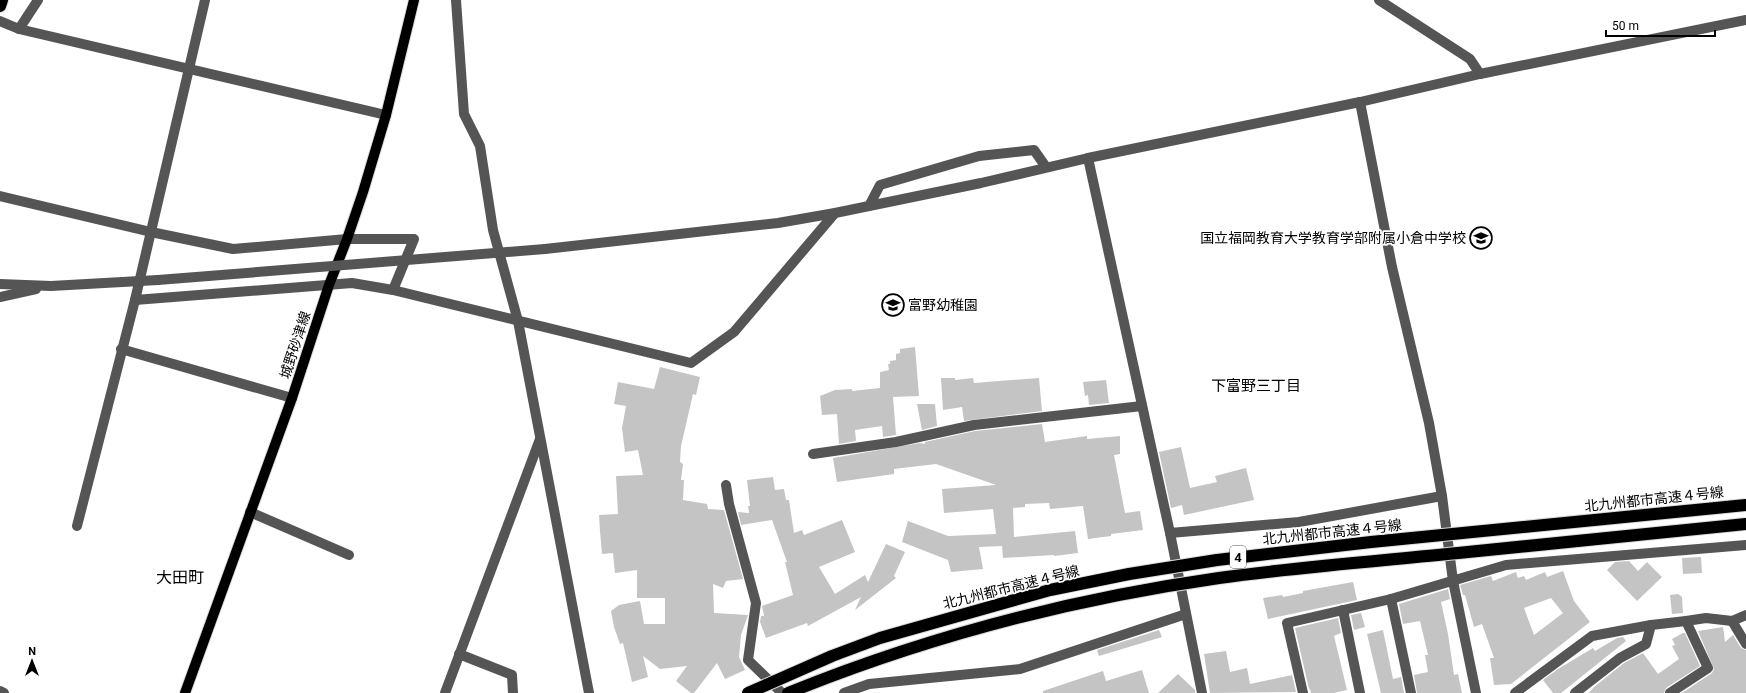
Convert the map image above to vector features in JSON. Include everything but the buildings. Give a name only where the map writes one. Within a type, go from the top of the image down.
[{"type":"highway","points":[[0,6],[2,0]]},
{"type":"highway","name":"北九州都市高速４号線","points":[[748,693],[832,656],[880,638],[1050,590],[1129,574],[1217,560],[1371,542],[1746,505]]},
{"type":"highway","name":"4","points":[[788,693],[885,656],[969,631],[1055,609],[1129,593],[1256,573],[1746,524]]},
{"type":"main road","name":"城野砂津線","points":[[186,693],[292,398],[329,285],[347,239],[386,115],[414,0]]},
{"type":"street","points":[[19,29],[38,0]]},
{"type":"street","points":[[77,526],[140,281],[205,0]]},
{"type":"street","points":[[456,0],[464,114],[480,146],[494,230],[518,322],[589,693]]},
{"type":"street","points":[[1379,0],[1470,59],[1480,74]]},
{"type":"street","points":[[0,284],[52,286],[158,280],[545,249],[778,223],[869,206],[1088,158],[1360,102],[1480,74],[1746,20]]},
{"type":"street","points":[[0,21],[19,29],[386,115]]},
{"type":"street","points":[[1360,102],[1392,267],[1429,423],[1442,496],[1453,581],[1476,693]]},
{"type":"street","points":[[869,206],[880,185],[980,156],[1034,150],[1046,167]]},
{"type":"street","points":[[1088,158],[1170,533],[1202,693]]},
{"type":"street","points":[[0,196],[151,232],[233,249],[347,239],[414,239],[393,290]]},
{"type":"street","points":[[135,300],[352,282],[393,290],[518,322],[691,363],[734,332],[835,213]]},
{"type":"street","points":[[0,297],[52,286]]},
{"type":"street","points":[[122,349],[292,398]]},
{"type":"street","points":[[813,454],[896,442],[974,425],[1142,406]]},
{"type":"street","points":[[445,693],[541,437]]},
{"type":"street","points":[[726,485],[729,504],[756,603],[748,660],[782,693]]},
{"type":"street","points":[[1170,533],[1299,522],[1442,496]]},
{"type":"street","points":[[250,512],[348,555]]},
{"type":"street","points":[[1304,693],[1288,622],[1391,599],[1506,565],[1746,545]]},
{"type":"street","points":[[1391,599],[1411,693]]},
{"type":"street","points":[[1343,610],[1360,693]]},
{"type":"street","points":[[844,693],[870,688],[1020,669],[1186,614]]},
{"type":"street","points":[[1514,693],[1592,636],[1651,625],[1706,618],[1732,621],[1746,614]]},
{"type":"street","points":[[1670,693],[1708,668],[1686,621]]},
{"type":"street","points":[[1732,621],[1746,644]]},
{"type":"street","points":[[1575,693],[1620,658],[1646,644],[1651,625]]},
{"type":"street","points":[[459,654],[512,675],[513,693]]},
{"type":"street","points":[[0,691],[4,693]]},
{"type":"place","name":"国立福岡教育大学教育学部附属小倉中学校","points":[[1481,238]]},
{"type":"place","name":"富野幼稚園","points":[[893,305]]},
{"type":"district","name":"下富野三丁目","points":[[1256,386]]},
{"type":"district","name":"大田町","points":[[180,577]]}]
